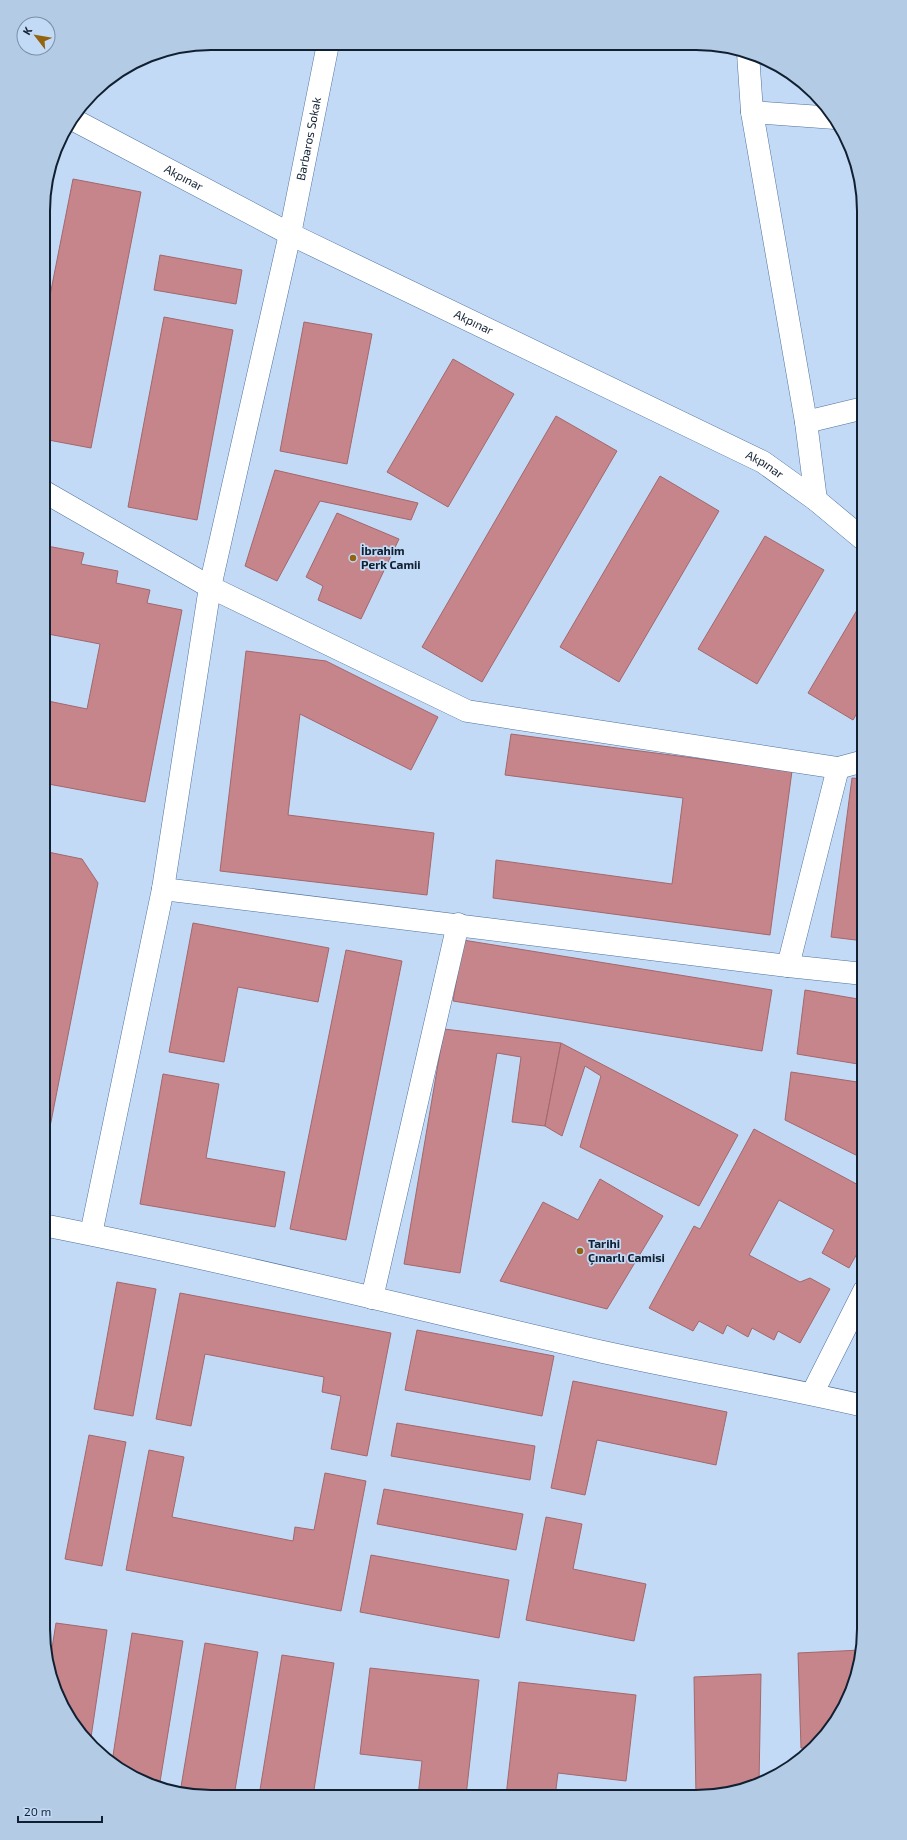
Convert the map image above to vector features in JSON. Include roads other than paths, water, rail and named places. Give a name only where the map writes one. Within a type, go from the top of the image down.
[{"type":"street","name":"Barbaros Sokak","points":[[91,1234],[162,889],[210,587],[290,234],[327,50]]},
{"type":"street","points":[[748,59],[752,112],[806,422],[816,500]]},
{"type":"street","points":[[752,112],[827,117]]},
{"type":"street","name":"Akpınar","points":[[77,122],[290,234],[763,462],[816,500],[857,534]]},
{"type":"street","points":[[806,422],[857,410]]},
{"type":"street","points":[[50,495],[210,587],[467,711],[838,768],[857,763]]},
{"type":"street","points":[[788,966],[838,768]]},
{"type":"street","points":[[162,889],[857,973]]},
{"type":"street","points":[[372,1298],[458,924]]},
{"type":"street","points":[[50,1226],[237,1266],[686,1371],[812,1394],[857,1404]]},
{"type":"street","points":[[812,1394],[857,1305]]},
{"type":"place","name":"İbrahim Perk Camii","points":[[353,558]]},
{"type":"place","name":"Tarihi Çınarlı Camisi","points":[[580,1251]]}]
